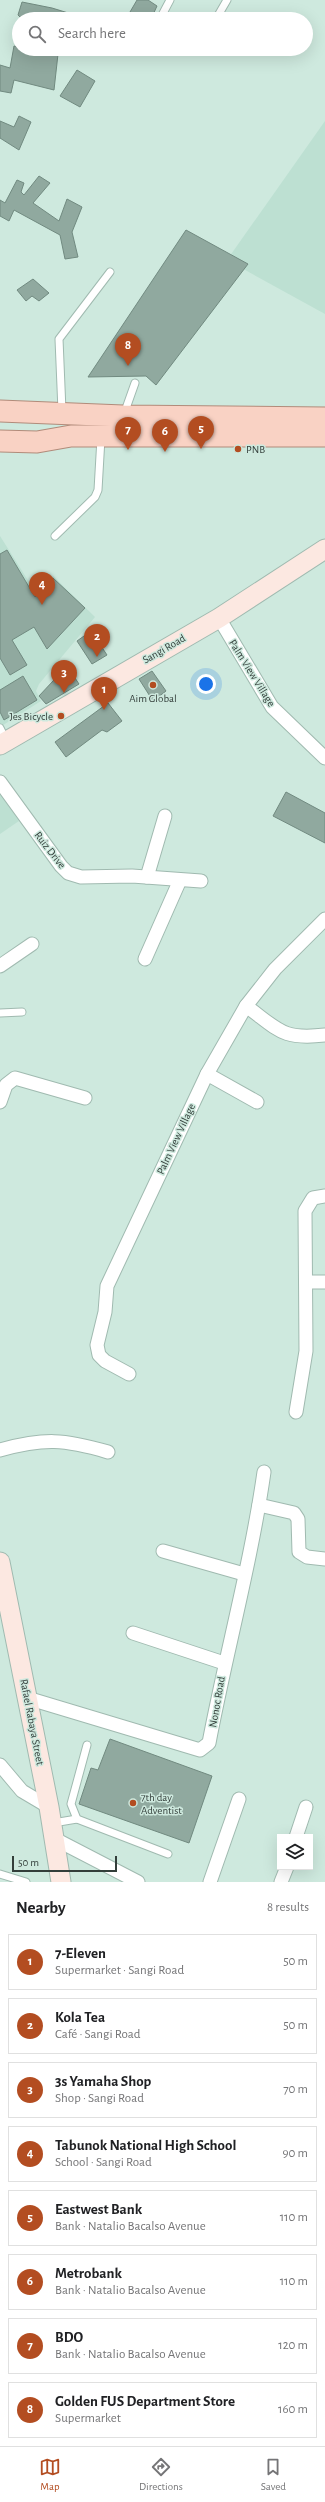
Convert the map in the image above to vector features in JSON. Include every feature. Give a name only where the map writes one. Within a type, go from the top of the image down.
[{"type":"main road","points":[[0,411],[123,416],[325,418]]},
{"type":"main road","points":[[37,427],[66,414]]},
{"type":"main road","points":[[0,426],[37,427],[71,436]]},
{"type":"main road","points":[[0,441],[37,442],[71,436],[325,436]]},
{"type":"street","name":"Sangi Road","points":[[2,738],[218,618],[325,549]]},
{"type":"street","name":"Palm View Village","points":[[218,618],[272,707],[325,758]]},
{"type":"street","name":"Ruiz Drive","points":[[0,782],[61,866],[68,873],[81,877],[147,877],[200,881]]},
{"type":"street","points":[[147,877],[165,816]]},
{"type":"street","points":[[145,959],[180,880]]},
{"type":"street","name":"Palm View Village","points":[[130,1374],[105,1361],[99,1355],[97,1345],[105,1312],[107,1286],[207,1074],[246,1006],[274,969],[325,919]]},
{"type":"street","points":[[0,966],[32,944]]},
{"type":"street","points":[[246,1006],[290,1036],[301,1038],[325,1035]]},
{"type":"street","points":[[207,1074],[257,1102]]},
{"type":"street","points":[[0,1102],[6,1085],[15,1078],[85,1098]]},
{"type":"street","points":[[296,1412],[306,1351],[305,1211],[313,1198],[325,1196]]},
{"type":"street","points":[[306,1282],[325,1282]]},
{"type":"street","points":[[0,1450],[29,1442],[49,1440],[81,1444],[108,1452]]},
{"type":"street","name":"Nonoc Road","points":[[27,1698],[200,1750],[209,1743],[224,1664],[259,1506],[264,1472]]},
{"type":"street","points":[[259,1506],[294,1513],[298,1519],[299,1552],[307,1557],[325,1558]]},
{"type":"street","points":[[163,1551],[244,1574]]},
{"type":"street","name":"Rafael Rabaya Street","points":[[0,1562],[52,1823],[61,1882]]},
{"type":"street","points":[[134,1632],[224,1664]]},
{"type":"street","points":[[0,1765],[52,1823],[138,1882]]},
{"type":"street","points":[[210,1882],[239,1799]]},
{"type":"street","points":[[297,1834],[306,1807]]},
{"type":"street","points":[[280,1882],[285,1870]]},
{"type":"lane","points":[[164,12],[170,0]]},
{"type":"lane","points":[[220,12],[227,0]]},
{"type":"lane","points":[[66,414],[59,339],[110,272]]},
{"type":"lane","points":[[123,416],[135,383]]},
{"type":"lane","points":[[55,536],[95,497],[98,490],[101,436]]},
{"type":"lane","points":[[0,1013],[22,1012]]},
{"type":"lane","points":[[77,1819],[71,1804],[88,1745]]},
{"type":"lane","points":[[52,1823],[77,1819],[168,1854]]},
{"type":"lane","points":[[0,1874],[26,1882]]},
{"type":"shaded area","points":[[325,121],[325,314],[227,260]]},
{"type":"shaded area","points":[[0,536],[36,593],[53,576],[95,617],[39,684],[36,691],[41,701],[0,727]]},
{"type":"shaded area","points":[[0,793],[19,821],[0,834]]},
{"type":"building","points":[[137,0],[148,0],[157,6],[154,12],[130,12]]},
{"type":"building","points":[[22,2],[65,12],[19,12]]},
{"type":"building","points":[[12,56],[58,56],[54,90],[14,80],[11,93],[0,91],[0,65],[10,68]]},
{"type":"building","points":[[77,70],[95,81],[80,107],[60,96]]},
{"type":"building","points":[[19,116],[31,122],[19,150],[0,138],[0,121],[14,127]]},
{"type":"building","points":[[39,176],[50,183],[33,203],[59,221],[67,199],[82,207],[72,232],[78,257],[65,259],[60,235],[14,210],[9,221],[0,216],[0,200],[5,203],[17,180],[24,183],[21,192],[24,195]]},
{"type":"building","points":[[186,230],[248,264],[156,385],[146,376],[88,377]]},
{"type":"building","points":[[33,279],[49,293],[39,301],[32,296],[26,301],[17,290]]},
{"type":"building","points":[[7,550],[35,597],[53,578],[85,608],[47,649],[34,627],[12,640],[27,665],[10,675],[0,658],[0,554]]},
{"type":"building","points":[[91,631],[107,655],[92,664],[77,641]]},
{"type":"building","points":[[67,666],[79,684],[46,704],[39,696]]},
{"type":"building","name":"Aim Global","points":[[152,671],[166,691],[153,701],[139,679]]},
{"type":"building","points":[[23,676],[37,700],[4,720],[0,712],[0,690]]},
{"type":"building","points":[[108,703],[122,721],[107,732],[102,730],[66,757],[55,742]]},
{"type":"building","points":[[286,792],[325,813],[325,843],[273,816]]},
{"type":"building","points":[[110,1739],[212,1776],[189,1843],[79,1804],[91,1768],[98,1770]]},
{"type":"place","name":"Golden FUS Department Store","points":[[128,366]]},
{"type":"place","name":"Eastwest Bank","points":[[201,449]]},
{"type":"place","name":"PNB","points":[[238,449]]},
{"type":"place","name":"BDO","points":[[128,450]]},
{"type":"place","name":"Metrobank","points":[[165,452]]},
{"type":"place","name":"Tabunok National High School","points":[[42,605]]},
{"type":"place","name":"Kola Tea","points":[[97,657]]},
{"type":"place","name":"Aim Global","points":[[153,685]]},
{"type":"place","name":"3s Yamaha Shop","points":[[64,693]]},
{"type":"place","name":"7-Eleven","points":[[104,710]]},
{"type":"place","name":"Jes Bicycle","points":[[61,716]]},
{"type":"place","name":"7th day Adventist","points":[[133,1803]]}]
